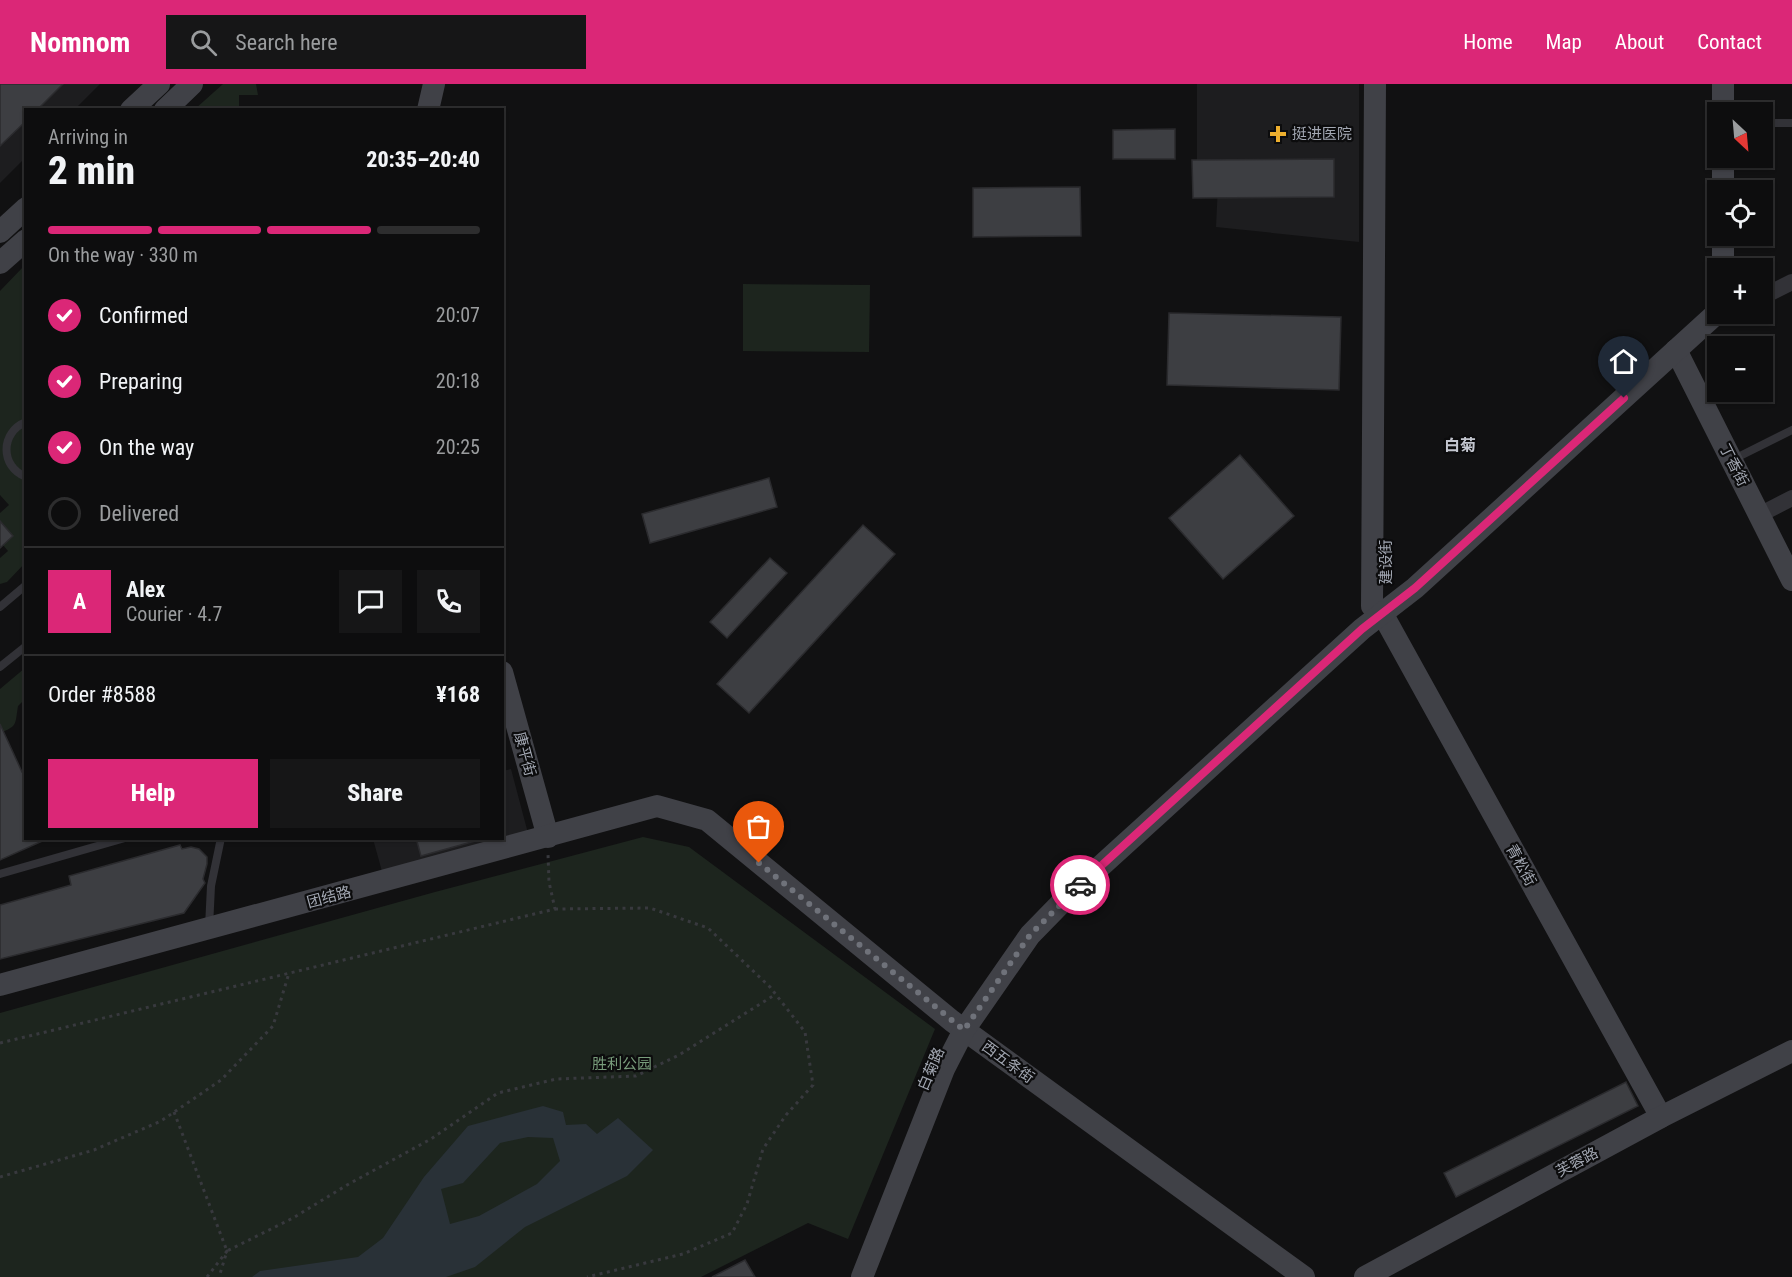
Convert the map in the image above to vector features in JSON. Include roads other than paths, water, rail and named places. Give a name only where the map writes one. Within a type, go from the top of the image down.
[{"type":"street","points":[[133,108],[159,84]]},
{"type":"street","points":[[167,108],[192,84]]},
{"type":"street","points":[[420,84],[426,108]]},
{"type":"street","points":[[428,108],[434,84]]},
{"type":"street","name":"建设街","points":[[1375,84],[1380,606]]},
{"type":"street","name":"建设街","points":[[1380,606],[1390,84]]},
{"type":"street","points":[[1723,102],[1724,84]]},
{"type":"street","points":[[0,232],[24,210]]},
{"type":"street","points":[[0,264],[24,242]]},
{"type":"street","points":[[1773,292],[1792,282]]},
{"type":"street","name":"白菊路","points":[[848,1277],[932,1063],[1020,925],[1047,896],[1352,618],[1415,588],[1707,322]]},
{"type":"street","name":"丁香街","points":[[1676,350],[1792,580]]},
{"type":"street","points":[[1759,515],[1792,498]]},
{"type":"street","name":"青松街","points":[[1380,606],[1661,1117]]},
{"type":"street","name":"康平街","points":[[504,679],[548,837]]},
{"type":"street","name":"西五条街","points":[[657,806],[707,820],[958,1025],[1304,1277]]},
{"type":"street","name":"团结路","points":[[0,985],[209,930],[657,806]]},
{"type":"street","name":"白菊路","points":[[862,1277],[944,1069],[958,1025]]},
{"type":"street","name":"芙蓉路","points":[[1365,1277],[1661,1117],[1792,1051]]},
{"type":"lane","points":[[1773,123],[1792,123]]},
{"type":"lane","points":[[24,423],[11,431],[6,438],[4,448],[4,457],[8,466],[24,476]]},
{"type":"lane","points":[[1732,460],[1792,430]]},
{"type":"lane","points":[[0,607],[24,587]]},
{"type":"lane","points":[[0,667],[24,648]]},
{"type":"lane","points":[[0,874],[118,840]]},
{"type":"lane","points":[[209,930],[211,886],[221,840]]},
{"type":"place","name":"挺进医院","points":[[1278,134]]},
{"type":"district","name":"白菊","points":[[1460,445]]},
{"type":"park label","name":"胜利公园","points":[[622,1064]]}]
